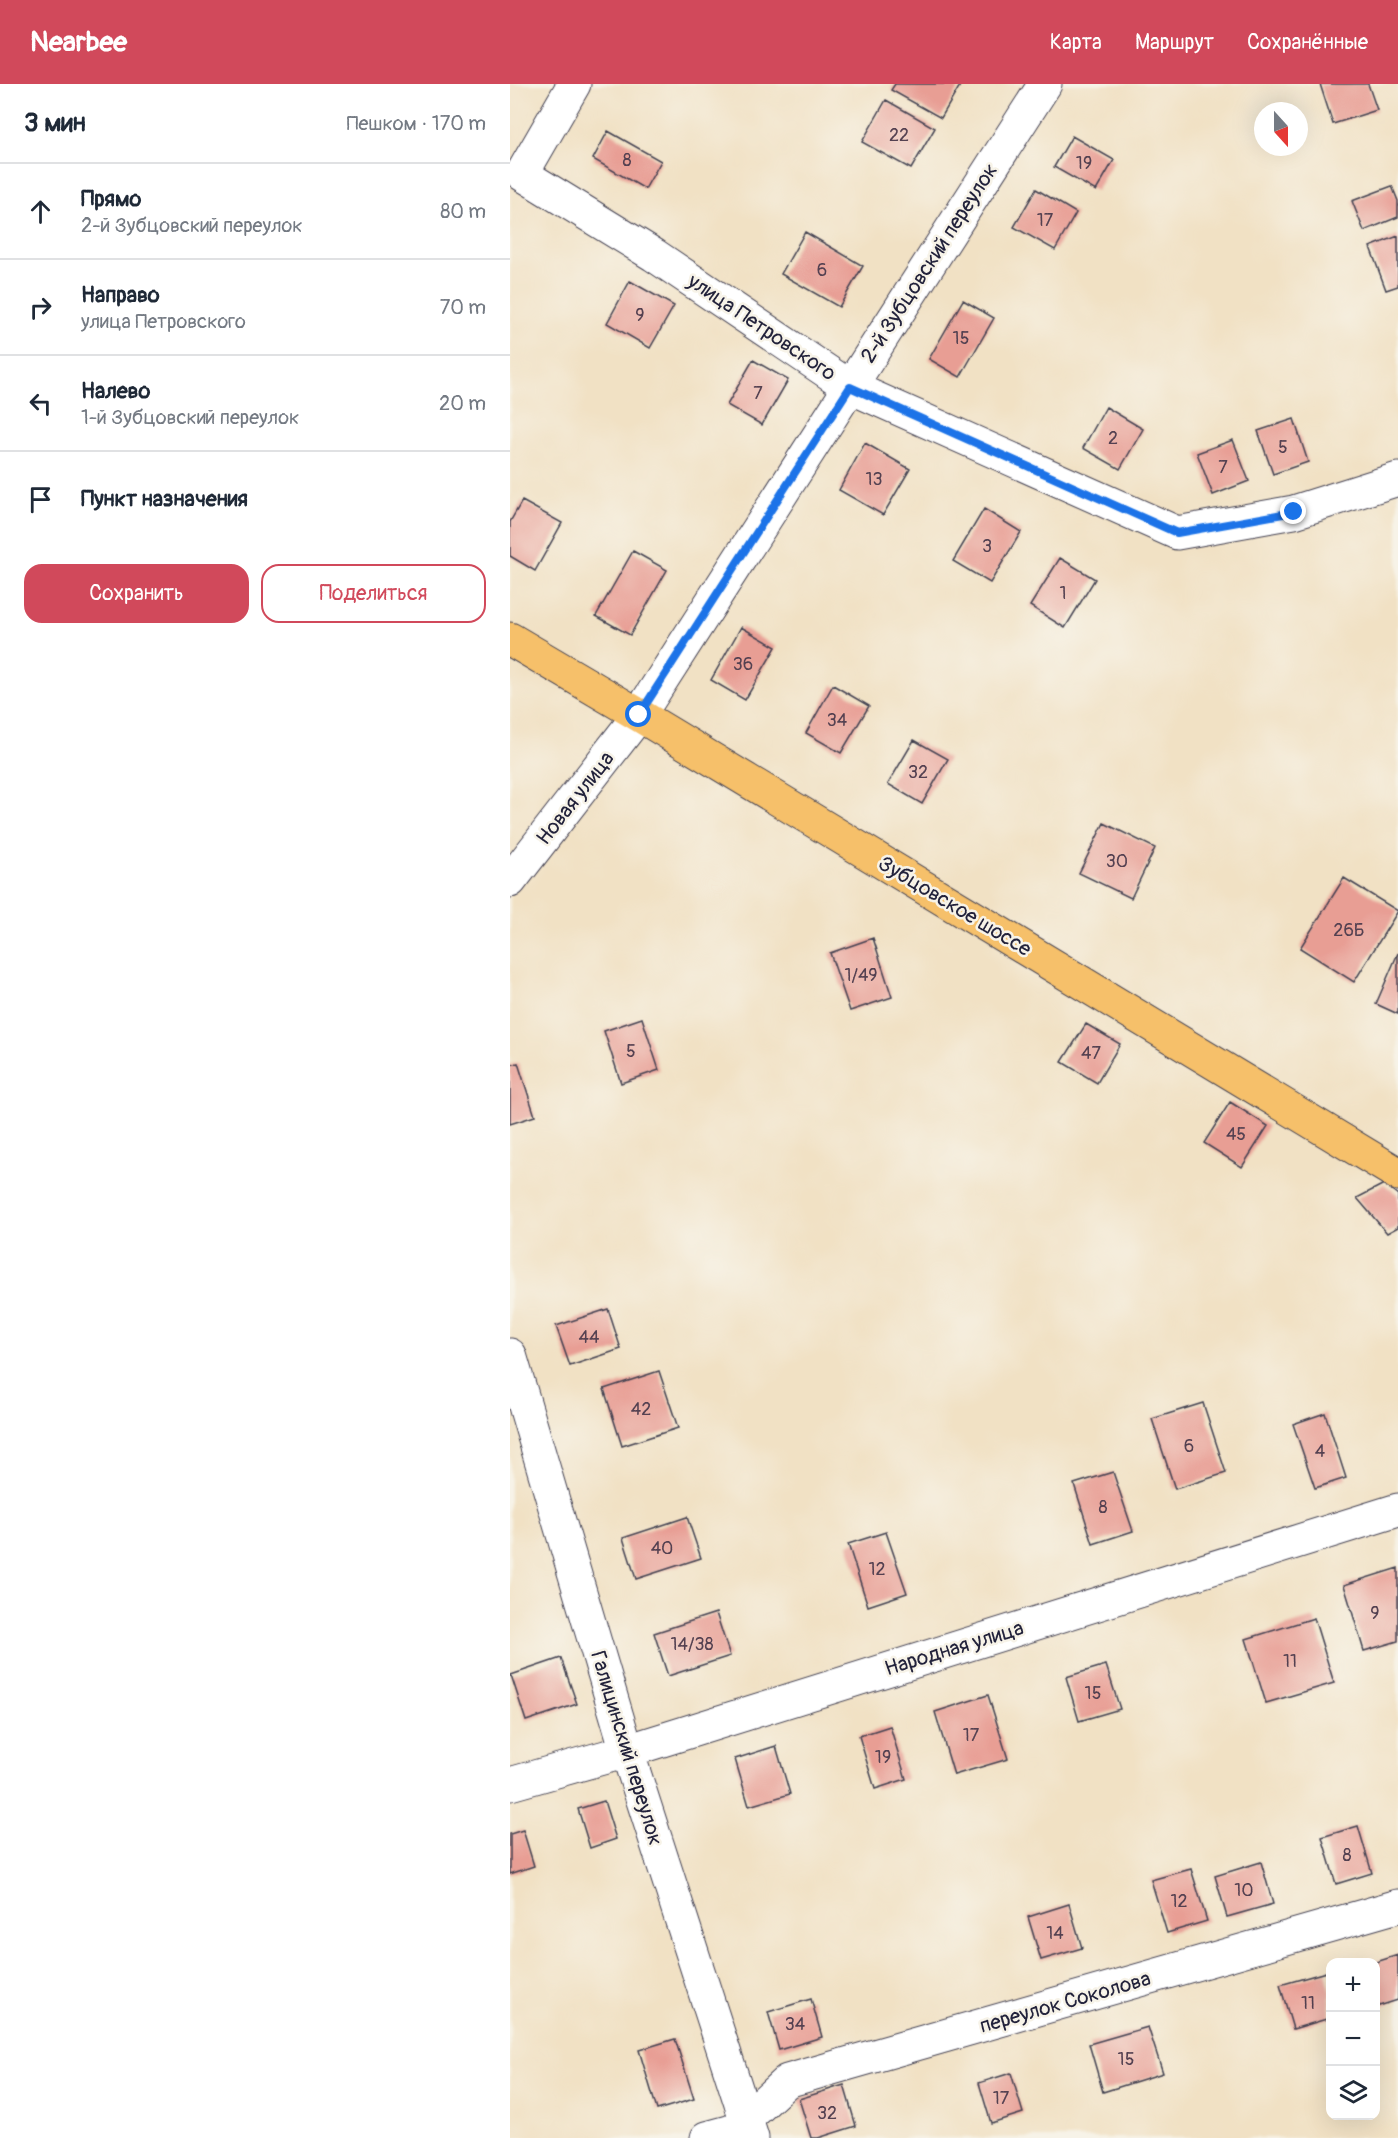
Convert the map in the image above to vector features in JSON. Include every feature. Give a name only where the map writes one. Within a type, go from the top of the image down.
[{"type":"main road","name":"Зубцовское шоссе","points":[[510,639],[1398,1174]]},
{"type":"street","name":"улица Петровского","points":[[574,84],[522,174],[654,255],[850,387],[1177,533],[1294,512],[1398,479]]},
{"type":"street","name":"2-й Зубцовский переулок","points":[[639,715],[1045,84]]},
{"type":"street","name":"Новая улица","points":[[510,881],[639,715]]},
{"type":"street","name":"Галицинский переулок","points":[[510,1355],[627,1750],[749,2129]]},
{"type":"street","name":"Народная улица","points":[[510,1784],[627,1750],[1398,1510]]},
{"type":"street","name":"переулок Соколова","points":[[707,2138],[749,2129],[787,2081],[1398,1906]]},
{"type":"building","points":[[895,84],[961,84],[941,118],[891,90]]},
{"type":"building","points":[[1320,84],[1368,84],[1377,110],[1333,124]]},
{"type":"building","points":[[886,100],[935,128],[911,169],[862,142]]},
{"type":"building","points":[[608,131],[661,161],[645,189],[593,159]]},
{"type":"building","points":[[1072,136],[1114,160],[1096,191],[1054,167]]},
{"type":"building","points":[[1392,186],[1398,201],[1398,217],[1364,231],[1352,201]]},
{"type":"building","points":[[1036,189],[1076,213],[1055,250],[1014,227]]},
{"type":"building","points":[[805,232],[863,266],[839,307],[781,274]]},
{"type":"building","points":[[1398,236],[1398,286],[1386,290],[1370,247]]},
{"type":"building","points":[[630,281],[674,306],[650,348],[607,323]]},
{"type":"building","points":[[963,300],[994,318],[960,377],[929,359]]},
{"type":"building","points":[[753,360],[788,380],[762,425],[727,405]]},
{"type":"building","points":[[1106,407],[1143,429],[1120,469],[1083,448]]},
{"type":"building","points":[[1294,419],[1308,462],[1273,474],[1258,431]]},
{"type":"building","points":[[1233,440],[1249,481],[1213,495],[1197,453]]},
{"type":"building","points":[[865,443],[910,469],[883,515],[839,490]]},
{"type":"building","points":[[522,501],[562,523],[535,571],[510,556],[510,522]]},
{"type":"building","points":[[984,509],[1021,532],[990,583],[953,561]]},
{"type":"building","points":[[633,551],[667,570],[630,635],[596,616]]},
{"type":"building","points":[[1060,558],[1095,579],[1065,628],[1030,606]]},
{"type":"building","points":[[741,627],[776,647],[745,700],[711,680]]},
{"type":"building","points":[[833,685],[869,706],[841,753],[806,733]]},
{"type":"building","points":[[914,740],[948,759],[922,804],[888,784]]},
{"type":"building","points":[[1104,823],[1155,848],[1131,898],[1079,873]]},
{"type":"building","points":[[1344,878],[1398,911],[1354,982],[1300,948]]},
{"type":"building","points":[[873,938],[892,997],[850,1011],[830,953]]},
{"type":"building","points":[[1398,953],[1398,1014],[1376,1004]]},
{"type":"building","points":[[642,1018],[659,1070],[621,1083],[604,1031]]},
{"type":"building","points":[[1086,1024],[1120,1044],[1097,1083],[1062,1062]]},
{"type":"building","points":[[518,1063],[535,1116],[510,1124],[510,1065]]},
{"type":"building","points":[[1230,1102],[1268,1126],[1242,1167],[1204,1143]]},
{"type":"building","points":[[1384,1184],[1398,1195],[1398,1227],[1387,1233],[1357,1198]]},
{"type":"building","points":[[608,1309],[621,1349],[570,1366],[556,1326]]},
{"type":"building","points":[[659,1371],[678,1428],[622,1446],[604,1389]]},
{"type":"building","points":[[1203,1403],[1226,1473],[1175,1489],[1152,1419]]},
{"type":"building","points":[[1325,1413],[1346,1478],[1315,1488],[1293,1424]]},
{"type":"building","points":[[1113,1472],[1133,1531],[1093,1544],[1074,1484]]},
{"type":"building","points":[[687,1517],[701,1558],[636,1579],[623,1538]]},
{"type":"building","points":[[886,1532],[907,1593],[868,1606],[848,1544]]},
{"type":"building","points":[[1398,1568],[1398,1641],[1364,1651],[1344,1585]]},
{"type":"building","points":[[716,1613],[730,1656],[668,1676],[654,1633]]},
{"type":"building","points":[[1314,1618],[1334,1683],[1266,1703],[1246,1639]]},
{"type":"building","points":[[561,1658],[577,1704],[526,1721],[511,1675]]},
{"type":"building","points":[[1106,1665],[1120,1709],[1079,1721],[1066,1677]]},
{"type":"building","points":[[988,1695],[1008,1759],[954,1775],[935,1712]]},
{"type":"building","points":[[890,1726],[906,1779],[875,1789],[859,1736]]},
{"type":"building","points":[[776,1746],[790,1794],[749,1806],[735,1759]]},
{"type":"building","points":[[604,1801],[616,1839],[590,1848],[578,1809]]},
{"type":"building","points":[[1358,1826],[1372,1873],[1336,1884],[1322,1837]]},
{"type":"building","points":[[523,1830],[534,1866],[510,1874],[510,1834]]},
{"type":"building","points":[[1261,1862],[1273,1904],[1227,1917],[1215,1876]]},
{"type":"building","points":[[1191,1869],[1207,1921],[1167,1933],[1151,1880]]},
{"type":"building","points":[[1069,1904],[1082,1948],[1041,1960],[1028,1917]]},
{"type":"building","points":[[1398,1955],[1398,2000],[1380,2006],[1380,1961]]},
{"type":"building","points":[[1326,1972],[1326,2019],[1293,2029],[1280,1985]]},
{"type":"building","points":[[811,1999],[822,2037],[779,2050],[768,2012]]},
{"type":"building","points":[[1148,2027],[1163,2073],[1103,2092],[1089,2044]]},
{"type":"building","points":[[675,2039],[694,2099],[657,2110],[639,2050]]},
{"type":"building","points":[[1011,2073],[1023,2113],[991,2123],[979,2083]]},
{"type":"building","points":[[844,2085],[856,2126],[818,2138],[811,2138],[799,2099]]},
{"type":"route","points":[[639,715],[850,387],[1177,533],[1294,512]]}]
